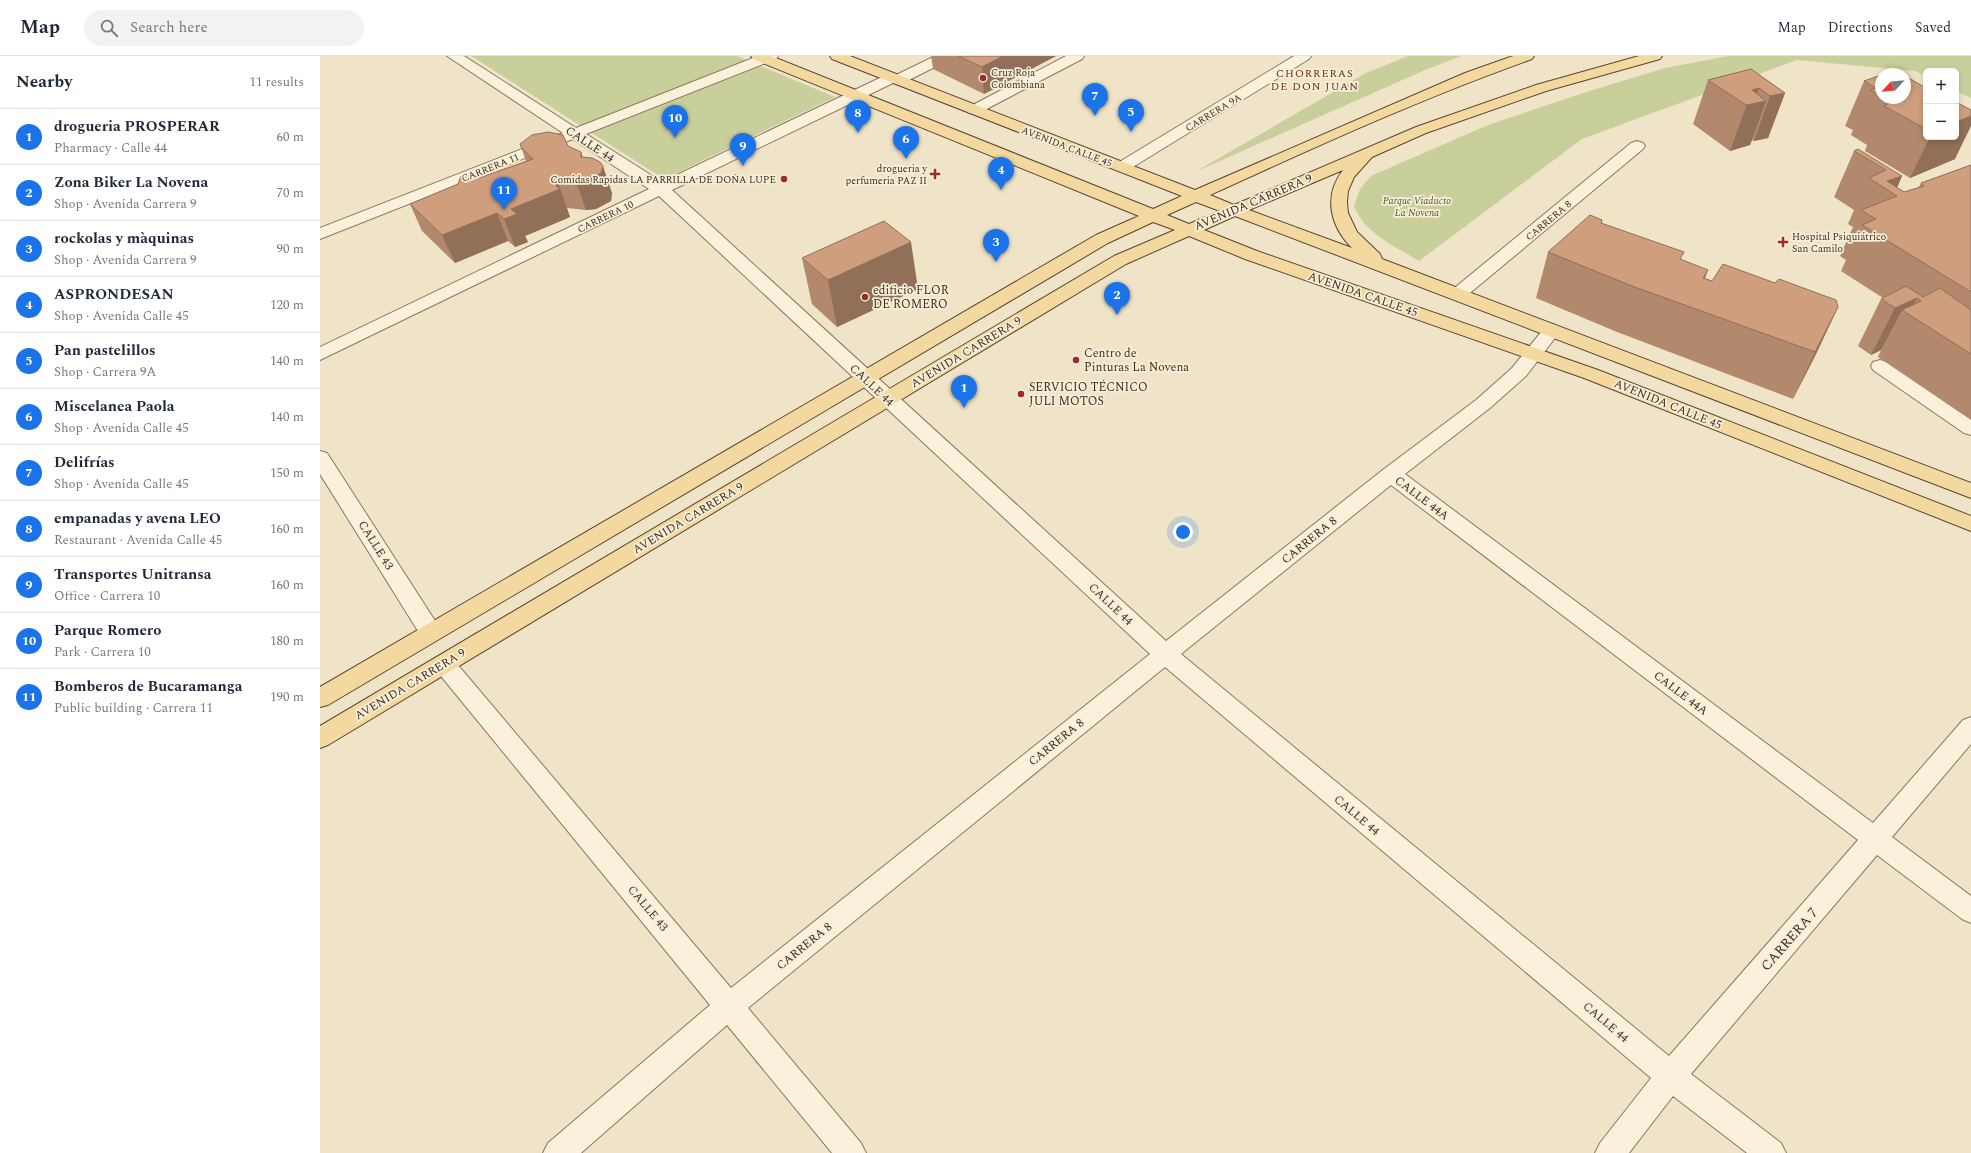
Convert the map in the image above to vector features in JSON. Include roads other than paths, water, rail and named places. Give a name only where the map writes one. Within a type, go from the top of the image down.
[{"type":"main road","name":"AVENIDA CALLE 45","points":[[836,56],[1196,196],[1458,294],[1971,491]]},
{"type":"main road","points":[[320,698],[1102,239],[1396,108],[1476,74],[1527,56]]},
{"type":"main road","name":"AVENIDA CARRERA 9","points":[[320,738],[1120,260],[1371,150],[1488,105],[1600,70],[1655,56]]},
{"type":"main road","name":"AVENIDA CALLE 45","points":[[764,57],[1152,216],[1280,266],[1534,353],[1971,524]]},
{"type":"main road","points":[[1371,150],[1344,179],[1339,192],[1338,206],[1341,219],[1357,244],[1387,267]]},
{"type":"street","name":"CALLE 44","points":[[454,56],[660,189],[1165,654],[1672,1076],[1771,1153]]},
{"type":"street","name":"CARRERA 10","points":[[320,354],[854,95],[946,56]]},
{"type":"street","points":[[974,110],[1077,56]]},
{"type":"street","name":"CARRERA 9A","points":[[1122,167],[1304,56]]},
{"type":"street","name":"CARRERA 11","points":[[320,234],[764,57]]},
{"type":"street","name":"CARRERA 8","points":[[1458,294],[1637,146]]},
{"type":"street","name":"CARRERA 8","points":[[558,1153],[729,1006],[1165,654],[1391,474],[1500,390],[1519,372],[1552,330]]},
{"type":"street","points":[[1880,366],[1971,428]]},
{"type":"street","name":"CALLE 43","points":[[320,458],[430,633]]},
{"type":"street","name":"CALLE 44A","points":[[1391,474],[1971,911]]},
{"type":"street","name":"CALLE 43","points":[[444,664],[851,1153]]},
{"type":"street","name":"CARRERA 7","points":[[1610,1153],[1672,1076],[1971,727]]},
{"type":"place","name":"Cruz Roja Colombiana","points":[[983,78]]},
{"type":"place","name":"Delifrías","points":[[1095,116]]},
{"type":"place","name":"Pan pastelillos","points":[[1131,132]]},
{"type":"place","name":"empanadas y avena LEO","points":[[858,133]]},
{"type":"place","name":"Parque Romero","points":[[675,138]]},
{"type":"place","name":"Miscelanea Paola","points":[[906,159]]},
{"type":"place","name":"Transportes Unitransa","points":[[743,166]]},
{"type":"place","name":"drogueria y perfumeria PAZ II","points":[[935,174]]},
{"type":"place","name":"Comidas Rapidas LA PARRILLA DE DOÑA LUPE","points":[[784,179]]},
{"type":"place","name":"ASPRONDESAN","points":[[1001,190]]},
{"type":"place","name":"Bomberos de Bucaramanga","points":[[504,210]]},
{"type":"place","name":"Hospital Psiquiátrico San Camilo","points":[[1783,242]]},
{"type":"place","name":"rockolas y màquinas","points":[[996,262]]},
{"type":"place","name":"edificio FLOR DE ROMERO","points":[[865,297]]},
{"type":"place","name":"Zona Biker La Novena","points":[[1117,315]]},
{"type":"place","name":"Centro de Pinturas La Novena","points":[[1076,360]]},
{"type":"place","name":"SERVICIO TÉCNICO JULI MOTOS","points":[[1021,394]]},
{"type":"place","name":"drogueria PROSPERAR","points":[[964,408]]},
{"type":"district","name":"CHORRERAS DE DON JUAN","points":[[1315,79]]},
{"type":"park label","name":"Parque Viaducto La Novena","points":[[1417,206]]}]
